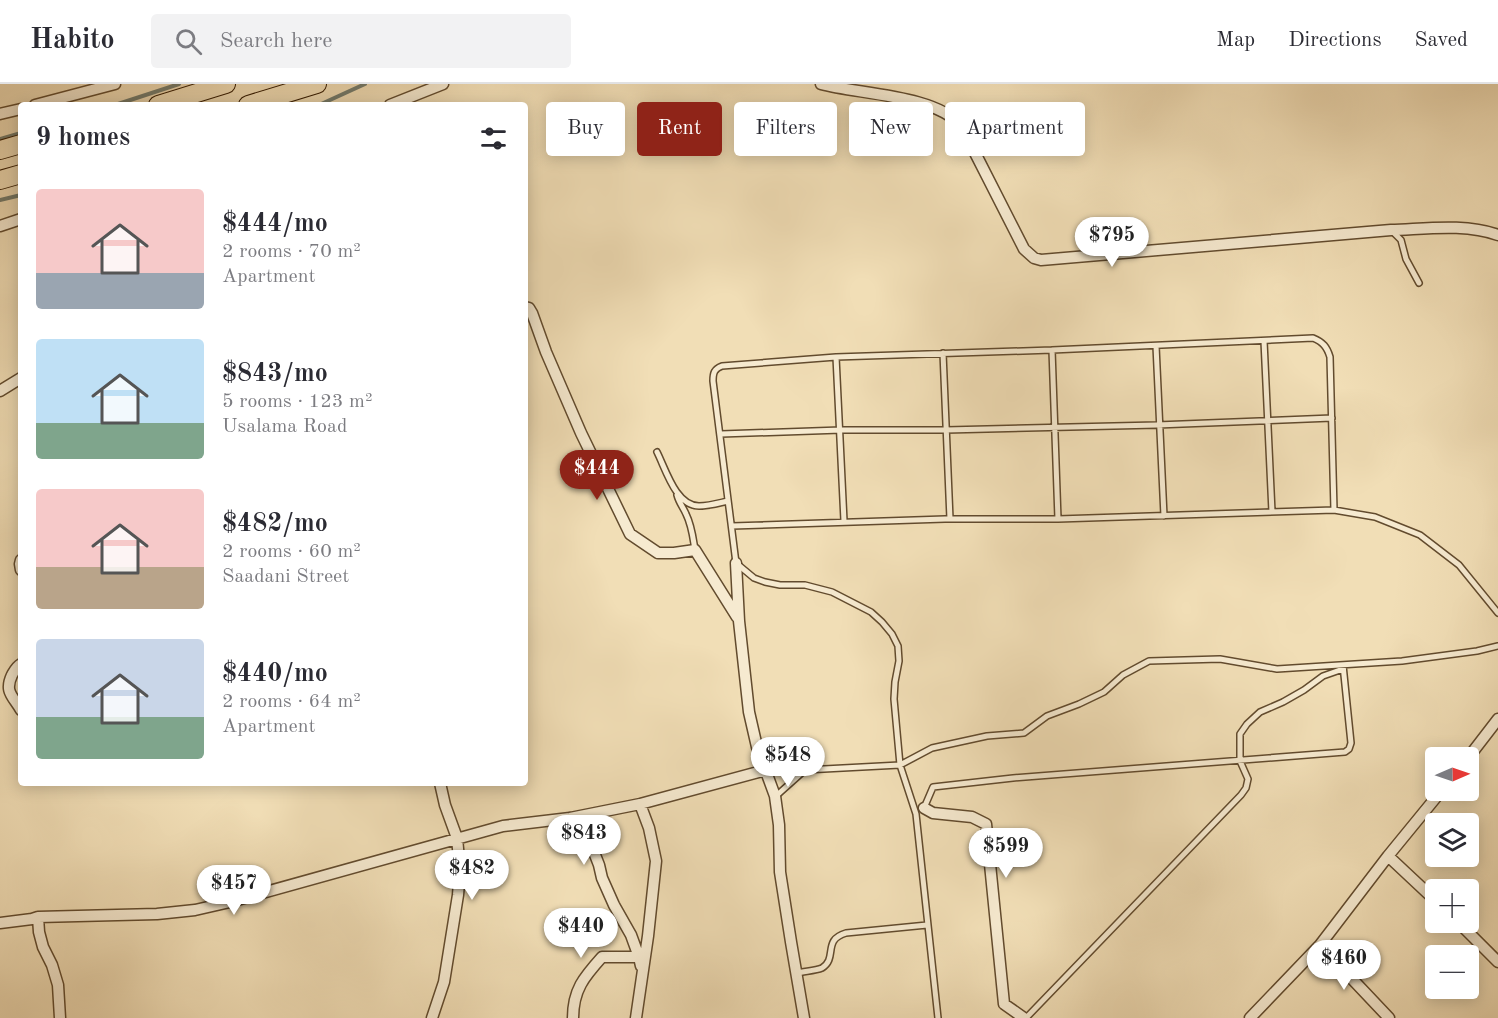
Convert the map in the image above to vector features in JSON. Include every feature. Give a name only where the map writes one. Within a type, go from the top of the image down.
[{"type":"highway","points":[[168,102],[226,84]]},
{"type":"highway","points":[[258,102],[317,84]]},
{"type":"highway","points":[[0,150],[18,145]]},
{"type":"highway","points":[[0,180],[18,175]]},
{"type":"street","points":[[46,102],[115,84]]},
{"type":"street","points":[[397,102],[442,84]]},
{"type":"street","points":[[821,84],[911,100],[948,115],[959,124],[963,131],[1024,249],[1034,258],[1041,260],[1391,230],[1469,229],[1488,231],[1498,235]]},
{"type":"street","points":[[0,114],[18,110]]},
{"type":"street","points":[[0,226],[18,220]]},
{"type":"street","points":[[528,308],[532,313],[581,433],[630,534],[658,553],[695,550],[739,621]]},
{"type":"street","points":[[0,391],[18,380]]},
{"type":"street","points":[[736,563],[739,621],[749,712],[757,747],[775,796],[779,825],[780,872],[804,1018]]},
{"type":"street","points":[[18,666],[8,683],[10,693],[18,705]]},
{"type":"street","points":[[1476,747],[1498,719]]},
{"type":"street","points":[[0,923],[38,917],[157,914],[195,910],[503,826],[570,818],[640,804],[766,770]]},
{"type":"street","points":[[432,1018],[444,982],[460,870],[457,838],[441,786]]},
{"type":"street","points":[[1250,1018],[1320,945],[1433,801]]},
{"type":"street","points":[[636,1018],[643,978],[656,861],[649,828],[640,804]]},
{"type":"street","points":[[920,811],[972,817],[986,824],[1004,1004],[1025,1018]]},
{"type":"street","points":[[570,818],[584,840],[592,847],[614,906],[631,935],[643,978]]},
{"type":"street","points":[[1388,856],[1425,891]]},
{"type":"street","points":[[38,917],[43,947],[52,965],[58,986],[60,1018]]},
{"type":"street","points":[[1469,933],[1498,962]]},
{"type":"street","points":[[1320,945],[1389,1018]]},
{"type":"street","points":[[573,1018],[575,996],[582,982],[602,957],[639,957]]},
{"type":"lane","points":[[1391,230],[1401,240],[1406,259],[1419,283]]},
{"type":"lane","points":[[938,1018],[927,925],[920,811],[900,765],[894,699],[899,661],[898,646],[892,634],[871,612],[832,592],[805,585],[780,585],[765,582],[754,578],[736,563],[713,381],[713,374],[718,367],[836,357],[1312,338],[1324,345],[1330,357],[1334,510]]},
{"type":"lane","points":[[1264,340],[1272,512]]},
{"type":"lane","points":[[1156,346],[1164,516]]},
{"type":"lane","points":[[1052,350],[1058,519]]},
{"type":"lane","points":[[943,353],[950,519]]},
{"type":"lane","points":[[836,357],[844,521]]},
{"type":"lane","points":[[721,434],[841,430],[946,430],[1332,418]]},
{"type":"lane","points":[[657,452],[680,498],[691,506],[701,507],[728,501]]},
{"type":"lane","points":[[676,491],[679,503],[687,515],[693,532],[695,550]]},
{"type":"lane","points":[[732,526],[844,521],[1058,519],[1334,510],[1375,517],[1420,535],[1459,565],[1498,612]]},
{"type":"lane","points":[[775,796],[805,770],[900,765],[932,748],[987,736],[1024,733],[1047,716],[1104,692],[1123,675],[1149,661],[1220,659],[1277,669],[1343,667],[1477,651],[1498,646]]},
{"type":"lane","points":[[1025,1018],[1241,795],[1248,779],[1240,761],[1240,734],[1247,724],[1260,712],[1283,702],[1323,676],[1343,667]]},
{"type":"lane","points":[[920,811],[933,787],[1012,778],[1345,752],[1349,749],[1351,742],[1343,667]]},
{"type":"lane","points":[[797,973],[821,969],[830,960],[834,939],[846,933],[927,925]]},
{"type":"waterway","points":[[124,102],[179,84]]},
{"type":"waterway","points":[[326,102],[365,84]]},
{"type":"waterway","points":[[0,139],[18,134]]},
{"type":"waterway","points":[[0,200],[18,196]]}]
